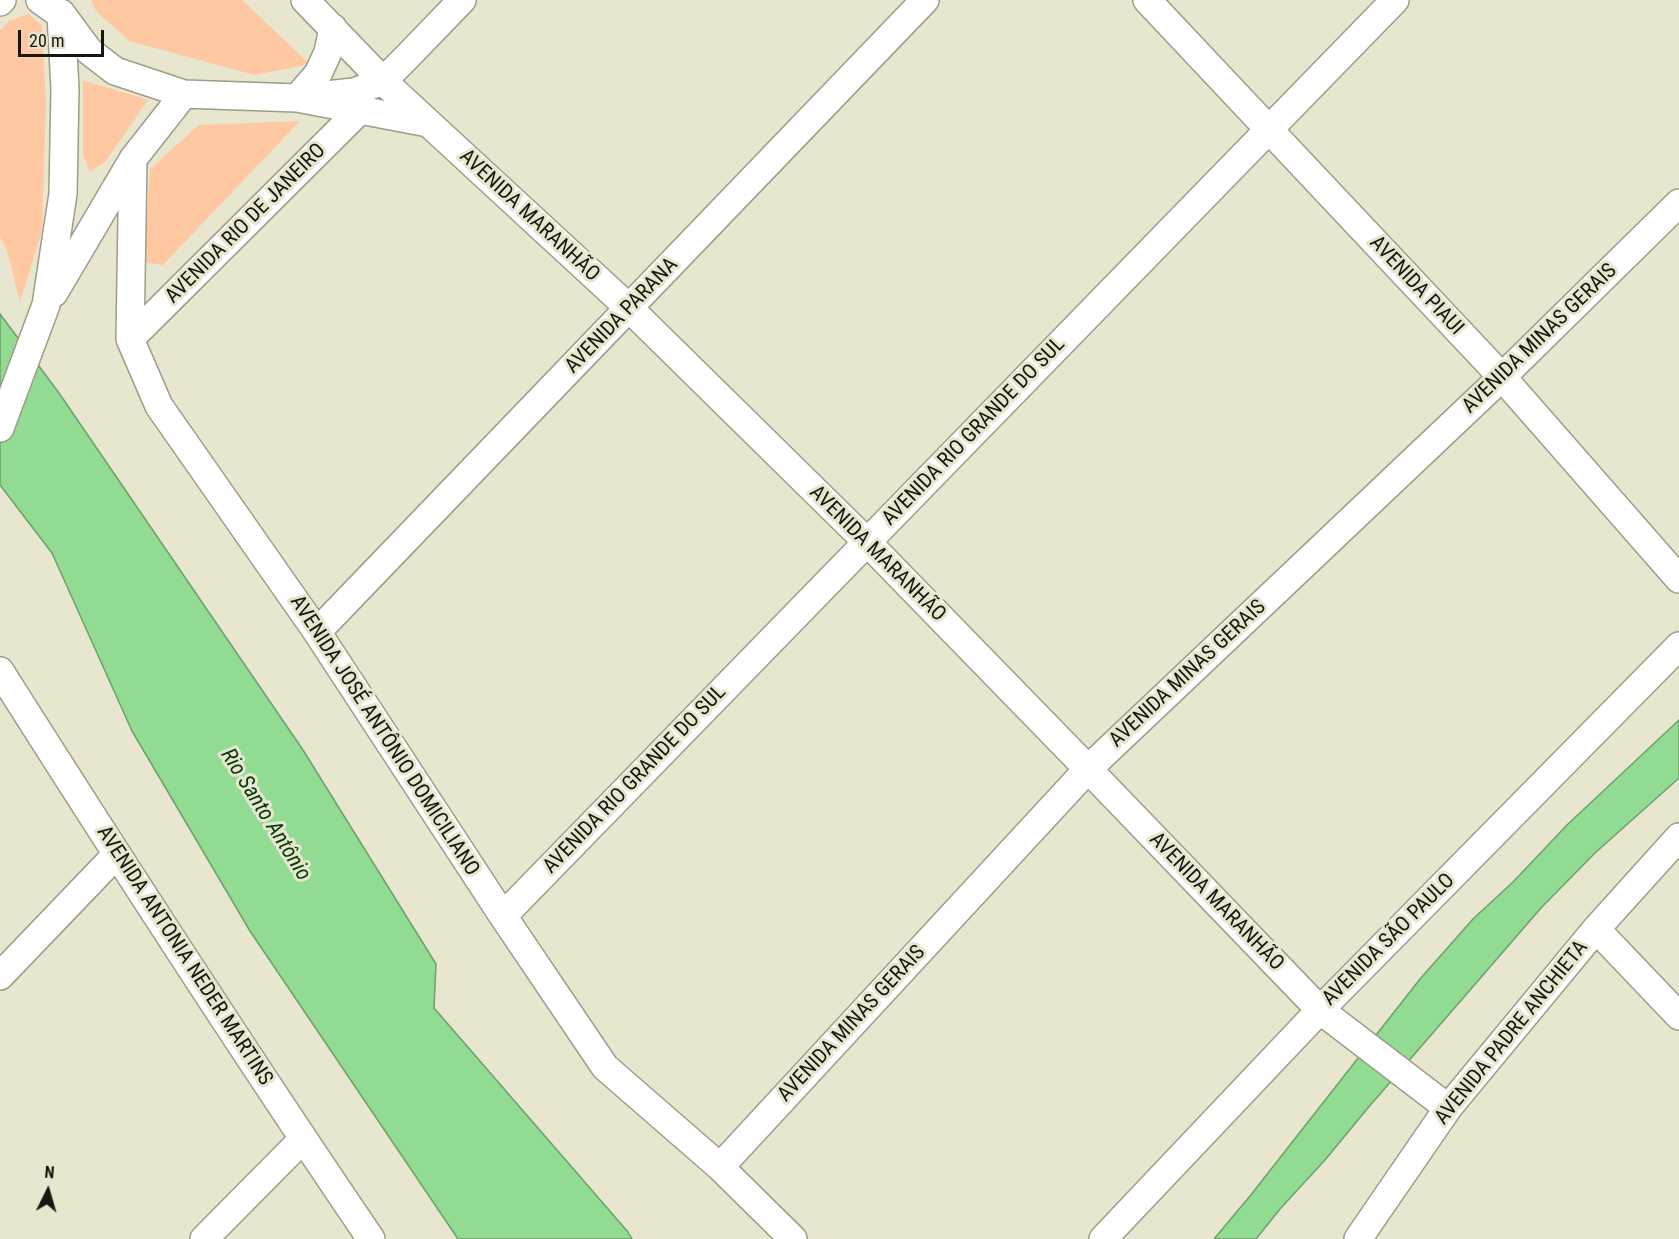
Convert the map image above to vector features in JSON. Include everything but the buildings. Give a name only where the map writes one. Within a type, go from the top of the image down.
[{"type":"street","name":"AVENIDA MARANHÃO","points":[[305,0],[383,81],[629,308],[867,543],[1320,1010],[1448,1108]]},
{"type":"street","points":[[297,98],[354,92],[383,81],[462,0]]},
{"type":"street","name":"AVENIDA PARANA","points":[[317,632],[925,0]]},
{"type":"street","name":"AVENIDA PIAUI","points":[[1147,0],[1502,377],[1679,579]]},
{"type":"street","name":"AVENIDA RIO GRANDE DO SUL","points":[[503,916],[1395,0]]},
{"type":"street","points":[[53,5],[89,51],[115,70],[184,94],[297,98],[428,123]]},
{"type":"street","points":[[0,429],[46,306],[63,194],[65,89],[53,5]]},
{"type":"street","points":[[297,98],[318,74],[328,52],[333,28]]},
{"type":"street","points":[[46,306],[133,159],[184,94]]},
{"type":"street","name":"AVENIDA RIO DE JANEIRO","points":[[130,339],[361,109]]},
{"type":"street","name":"AVENIDA JOSÉ ANTÔNIO DOMICILIANO","points":[[133,159],[130,339],[159,406],[317,632],[605,1067],[720,1167],[793,1239]]},
{"type":"street","name":"AVENIDA MINAS GERAIS","points":[[720,1167],[1088,769],[1502,377],[1679,203]]},
{"type":"street","name":"AVENIDA SÃO PAULO","points":[[1103,1239],[1320,1010],[1679,645]]},
{"type":"street","name":"AVENIDA ANTONIA NEDER MARTINS","points":[[0,671],[117,854],[371,1239]]},
{"type":"street","name":"AVENIDA PADRE ANCHIETA","points":[[1358,1239],[1448,1108],[1596,929],[1679,837]]},
{"type":"street","points":[[0,976],[117,854]]},
{"type":"street","points":[[1596,929],[1679,1016]]},
{"type":"street","points":[[204,1239],[303,1138]]},
{"type":"shaded area","points":[[91,0],[242,0],[310,64],[255,75],[129,41],[96,11]]},
{"type":"shaded area","points":[[29,14],[42,25],[46,103],[42,231],[20,302],[7,250],[0,237],[0,30],[9,21]]},
{"type":"shaded area","points":[[83,80],[148,100],[106,161],[90,172],[83,155]]},
{"type":"shaded area","points":[[300,121],[163,265],[144,262],[150,169],[199,125]]},
{"type":"water","name":"Rio Santo Antônio","points":[[0,314],[59,393],[303,750],[436,964],[434,1008],[632,1239],[458,1239],[250,931],[132,731],[52,553],[0,485]]},
{"type":"water","points":[[1679,720],[1679,778],[1595,853],[1541,908],[1256,1239],[1214,1239],[1420,979],[1473,919],[1513,882],[1567,825]]}]
